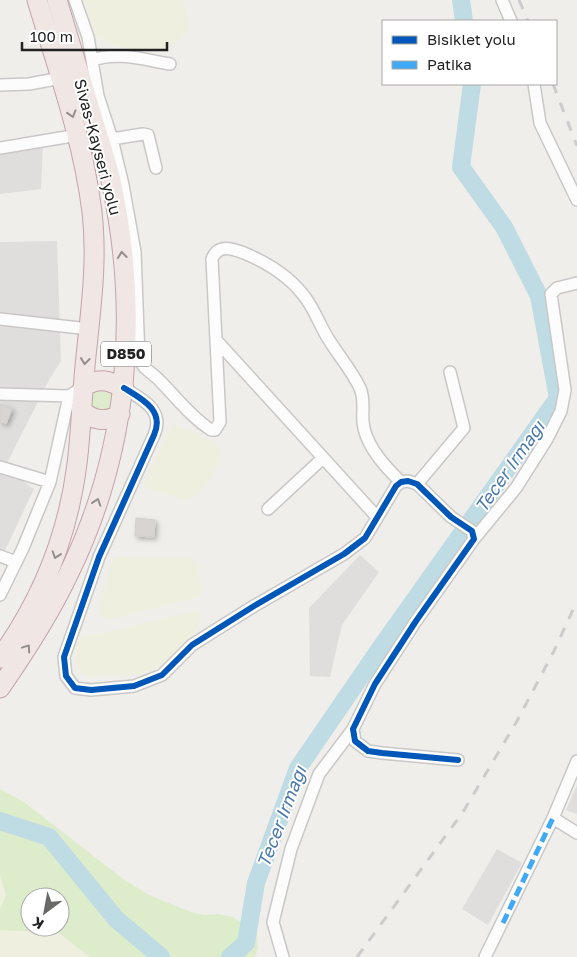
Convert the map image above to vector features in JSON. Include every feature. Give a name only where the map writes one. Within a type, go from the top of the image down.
[{"type":"highway","name":"Sivas-Kayseri yolu","points":[[0,658],[35,603],[51,570],[68,513],[77,463],[78,397],[89,329],[94,279],[95,244],[92,211],[82,149],[38,0]]},
{"type":"highway","name":"Sivas-Kayseri yolu","points":[[0,688],[38,632],[80,551],[108,469],[124,388],[127,344],[124,280],[119,229],[110,180],[106,141],[57,0]]},
{"type":"highway","points":[[120,414],[110,419],[102,420],[88,415],[78,397],[92,381],[101,380],[124,388]]},
{"type":"street","points":[[75,0],[88,37],[106,141],[124,185],[135,252],[141,362],[192,416],[211,430],[215,430],[220,422],[212,260],[217,252],[228,248],[251,256],[286,277],[307,300],[324,334],[344,361],[361,389],[363,400],[362,421],[368,439],[386,467],[401,482]]},
{"type":"street","points":[[502,0],[511,20]]},
{"type":"street","points":[[93,60],[104,56],[116,55],[170,64]]},
{"type":"street","points":[[0,85],[29,84],[61,78]]},
{"type":"street","points":[[534,85],[540,124],[577,200]]},
{"type":"street","points":[[106,141],[143,134],[148,136],[156,168]]},
{"type":"street","points":[[0,148],[78,135]]},
{"type":"street","points":[[283,957],[273,922],[291,848],[319,774],[354,729],[375,684],[473,535],[516,488],[548,439],[561,411],[565,390],[551,294],[557,288],[577,283]]},
{"type":"street","points":[[0,319],[89,329]]},
{"type":"street","points":[[216,340],[377,517]]},
{"type":"street","points":[[417,484],[464,428],[450,372]]},
{"type":"street","points":[[124,388],[149,406],[158,419],[157,429],[99,557],[64,657],[66,676],[75,688],[90,690],[134,686],[162,675],[192,645],[254,606],[344,554],[365,538],[396,486],[401,482],[408,481],[417,484],[451,517],[473,535]]},
{"type":"street","points":[[0,394],[78,397],[50,482],[0,595]]},
{"type":"street","points":[[120,414],[126,406],[133,403],[149,406]]},
{"type":"street","points":[[268,509],[323,458]]},
{"type":"street","points":[[0,467],[50,482]]},
{"type":"street","points":[[0,556],[16,562]]},
{"type":"street","points":[[354,729],[355,742],[368,751],[382,754],[458,760]]},
{"type":"street","points":[[485,957],[553,818],[577,761]]},
{"type":"street","points":[[553,818],[577,833]]},
{"type":"shaded area","points":[[43,145],[41,189],[0,194],[0,148]]},
{"type":"shaded area","points":[[57,241],[61,361],[49,380],[5,467],[34,489],[0,561],[0,242]]},
{"type":"shaded area","points":[[360,555],[379,572],[342,625],[330,677],[310,676],[309,608]]},
{"type":"shaded area","points":[[577,785],[577,814],[566,810]]},
{"type":"shaded area","points":[[497,849],[522,863],[488,925],[462,909]]},
{"type":"green space","points":[[84,0],[184,0],[189,31],[164,52],[118,47],[96,36]]},
{"type":"green space","points":[[95,389],[111,390],[115,400],[109,410],[99,410],[91,404],[92,392]]},
{"type":"green space","points":[[175,424],[207,438],[218,445],[221,452],[216,469],[201,492],[183,500],[143,487],[170,428]]},
{"type":"green space","points":[[117,556],[192,558],[196,562],[203,593],[202,596],[107,620],[101,616],[99,611],[112,561]]},
{"type":"green space","points":[[199,610],[199,624],[190,637],[173,656],[157,668],[138,675],[89,677],[82,674],[77,668],[75,652],[81,638]]},
{"type":"green space","points":[[0,789],[24,802],[122,878],[149,895],[191,912],[233,917],[257,934],[258,949],[255,957],[90,957],[64,937],[70,937],[70,887],[20,887],[20,931],[0,930],[0,909],[6,895],[0,875]]},
{"type":"green space","points":[[0,875],[6,895],[0,909]]},
{"type":"green space","points":[[0,930],[20,931],[20,937],[64,937],[90,957],[0,957]]},
{"type":"building","points":[[0,404],[12,409],[6,424],[0,421]]},
{"type":"building","points":[[136,518],[155,520],[154,537],[135,536]]},
{"type":"waterway","name":"Tecer Irmağı","points":[[461,0],[464,20]]},
{"type":"waterway","name":"Tecer Irmağı","points":[[230,957],[246,943],[256,883],[298,768],[381,647],[558,398],[539,296],[504,227],[461,167],[472,85]]},
{"type":"waterway","name":"Tecer Irmağı","points":[[0,821],[49,837],[116,919],[161,957]]},
{"type":"railway","points":[[519,0],[528,20]]},
{"type":"railway","points":[[553,85],[577,146]]},
{"type":"railway","points":[[357,957],[463,812],[517,721],[554,651],[577,601]]},
{"type":"marked path","points":[[503,923],[553,818]]},
{"type":"cycle path","points":[[124,388],[150,406],[154,412],[157,426],[99,557],[64,657],[66,676],[75,688],[91,690],[134,686],[162,675],[192,645],[254,606],[344,554],[365,538],[396,486],[401,482],[408,481],[417,484],[451,517],[472,531],[474,539],[416,621],[375,684],[353,729],[355,741],[368,751],[458,760]]}]
